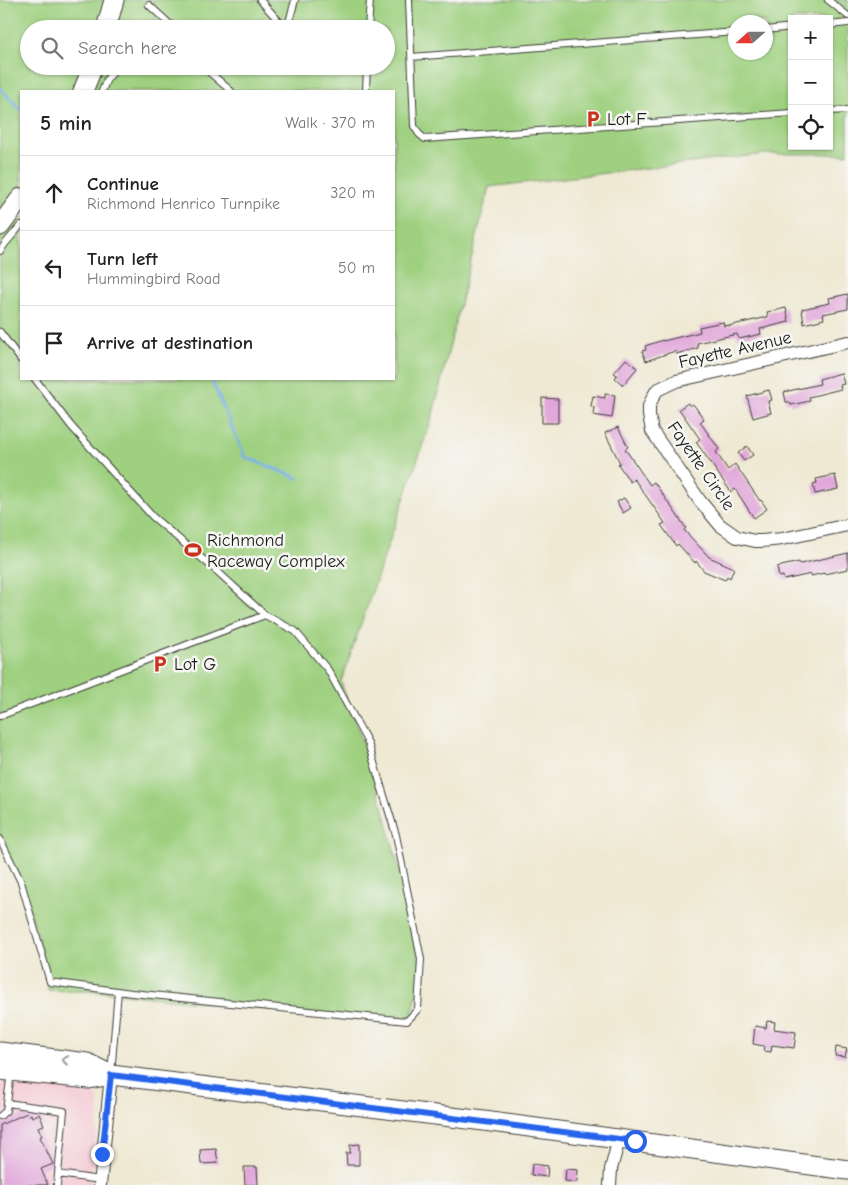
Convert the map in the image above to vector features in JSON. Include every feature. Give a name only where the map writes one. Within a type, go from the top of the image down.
[{"type":"main road","points":[[108,20],[114,0]]},
{"type":"main road","points":[[83,90],[89,75]]},
{"type":"main road","points":[[0,226],[20,199]]},
{"type":"main road","points":[[0,1052],[87,1063],[111,1075]]},
{"type":"main road","points":[[5,1071],[89,1079],[111,1075],[848,1170]]},
{"type":"street","name":"Fayette Avenue","points":[[649,415],[649,406],[658,390],[676,381],[848,342]]},
{"type":"street","name":"Fayette Circle","points":[[649,415],[654,435],[700,501],[715,519],[737,537],[755,541],[782,539],[848,525]]},
{"type":"street","points":[[100,1183],[111,1075]]},
{"type":"street","points":[[610,1185],[611,1169],[619,1139]]},
{"type":"lane","points":[[260,0],[279,20]]},
{"type":"lane","points":[[289,20],[295,0]]},
{"type":"lane","points":[[369,20],[370,0]]},
{"type":"lane","points":[[409,0],[414,126],[419,134],[425,138],[788,114]]},
{"type":"lane","points":[[828,0],[848,16]]},
{"type":"lane","points":[[149,5],[165,20]]},
{"type":"lane","points":[[833,25],[848,23]]},
{"type":"lane","points":[[773,29],[788,28]]},
{"type":"lane","points":[[411,57],[728,33]]},
{"type":"lane","points":[[102,90],[111,75]]},
{"type":"lane","points":[[213,75],[230,90]]},
{"type":"lane","points":[[366,90],[367,75]]},
{"type":"lane","points":[[833,111],[848,110]]},
{"type":"lane","points":[[0,251],[20,226]]},
{"type":"lane","points":[[0,332],[20,359]]},
{"type":"lane","points":[[0,839],[21,882],[50,982],[118,991],[407,1021],[418,1009],[421,959],[396,835],[368,744],[328,670],[295,631],[265,615],[153,517],[71,426],[37,380]]},
{"type":"lane","points":[[0,716],[265,615]]},
{"type":"lane","points":[[111,1075],[118,991]]},
{"type":"lane","points":[[0,1116],[6,1111],[7,1103],[5,1071]]},
{"type":"lane","points":[[7,1103],[64,1111],[57,1185]]},
{"type":"lane","points":[[58,1174],[100,1183]]},
{"type":"shaded area","points":[[23,1082],[87,1089],[96,1094],[99,1102],[99,1112],[90,1185],[0,1185],[0,1083],[19,1086]]},
{"type":"green space","name":"Richmond Raceway Complex","points":[[0,0],[848,0],[848,154],[765,154],[489,187],[432,418],[341,682],[384,810],[408,905],[422,974],[410,1024],[101,992],[48,990],[38,938],[21,882],[0,839]]},
{"type":"building","points":[[848,294],[848,309],[823,314],[824,319],[804,324],[802,309],[830,303],[829,298]]},
{"type":"building","points":[[786,308],[789,322],[760,329],[761,334],[739,339],[737,334],[697,343],[698,348],[676,354],[675,351],[646,361],[642,351],[646,350],[645,346],[663,340],[700,332],[699,327],[723,322],[724,326],[728,326],[768,317],[767,312]]},
{"type":"building","points":[[626,359],[637,368],[623,385],[615,378],[617,375],[614,373]]},
{"type":"building","points":[[841,373],[844,384],[840,385],[841,389],[809,397],[810,401],[791,405],[790,402],[786,402],[784,392],[820,384],[819,379]]},
{"type":"building","points":[[769,390],[772,400],[768,401],[771,413],[753,418],[747,396]]},
{"type":"building","points":[[605,394],[615,395],[612,418],[593,415],[594,407],[591,406],[593,396],[605,398]]},
{"type":"building","points":[[542,398],[558,399],[558,423],[542,423]]},
{"type":"building","points":[[688,403],[690,406],[693,404],[704,419],[700,422],[719,449],[716,452],[728,470],[735,464],[767,509],[754,518],[735,489],[731,492],[696,442],[700,439],[679,409]]},
{"type":"building","points":[[618,427],[628,447],[625,449],[650,485],[654,482],[686,528],[684,530],[709,557],[734,568],[730,578],[727,576],[725,580],[704,571],[678,544],[676,546],[661,525],[665,523],[644,493],[634,479],[630,482],[618,464],[620,463],[605,433]]},
{"type":"building","points":[[747,446],[753,455],[744,461],[738,453]]},
{"type":"building","points":[[835,475],[838,489],[815,494],[813,484],[817,483],[816,479]]},
{"type":"building","points":[[624,498],[631,508],[623,513],[617,502]]},
{"type":"building","points":[[848,553],[848,569],[784,580],[783,576],[779,577],[777,567],[799,562],[800,564]]},
{"type":"building","points":[[767,1021],[775,1022],[774,1029],[796,1032],[794,1048],[772,1045],[771,1052],[763,1051],[764,1046],[753,1044],[755,1026],[766,1028]]},
{"type":"building","points":[[836,1047],[847,1049],[845,1057],[835,1056]]},
{"type":"building","points":[[27,1113],[28,1116],[31,1114],[32,1117],[39,1114],[44,1125],[38,1127],[42,1136],[40,1137],[53,1164],[41,1169],[48,1185],[0,1185],[0,1125]]},
{"type":"building","points":[[359,1144],[359,1165],[347,1165],[346,1153],[350,1153],[350,1145]]},
{"type":"building","points":[[216,1149],[218,1163],[201,1164],[200,1150]]},
{"type":"building","points":[[532,1164],[548,1166],[547,1177],[531,1175]]},
{"type":"building","points":[[244,1167],[257,1167],[258,1185],[245,1185]]},
{"type":"building","points":[[566,1169],[578,1170],[577,1182],[565,1181]]},
{"type":"waterway","points":[[0,88],[20,109]]},
{"type":"waterway","points":[[211,380],[245,457],[298,478]]},
{"type":"place","name":"Lot F","points":[[593,119]]},
{"type":"place","name":"Richmond Raceway Complex","points":[[193,550]]},
{"type":"place","name":"Lot G","points":[[160,664]]},
{"type":"route","points":[[102,1154],[111,1075],[635,1141]]}]
